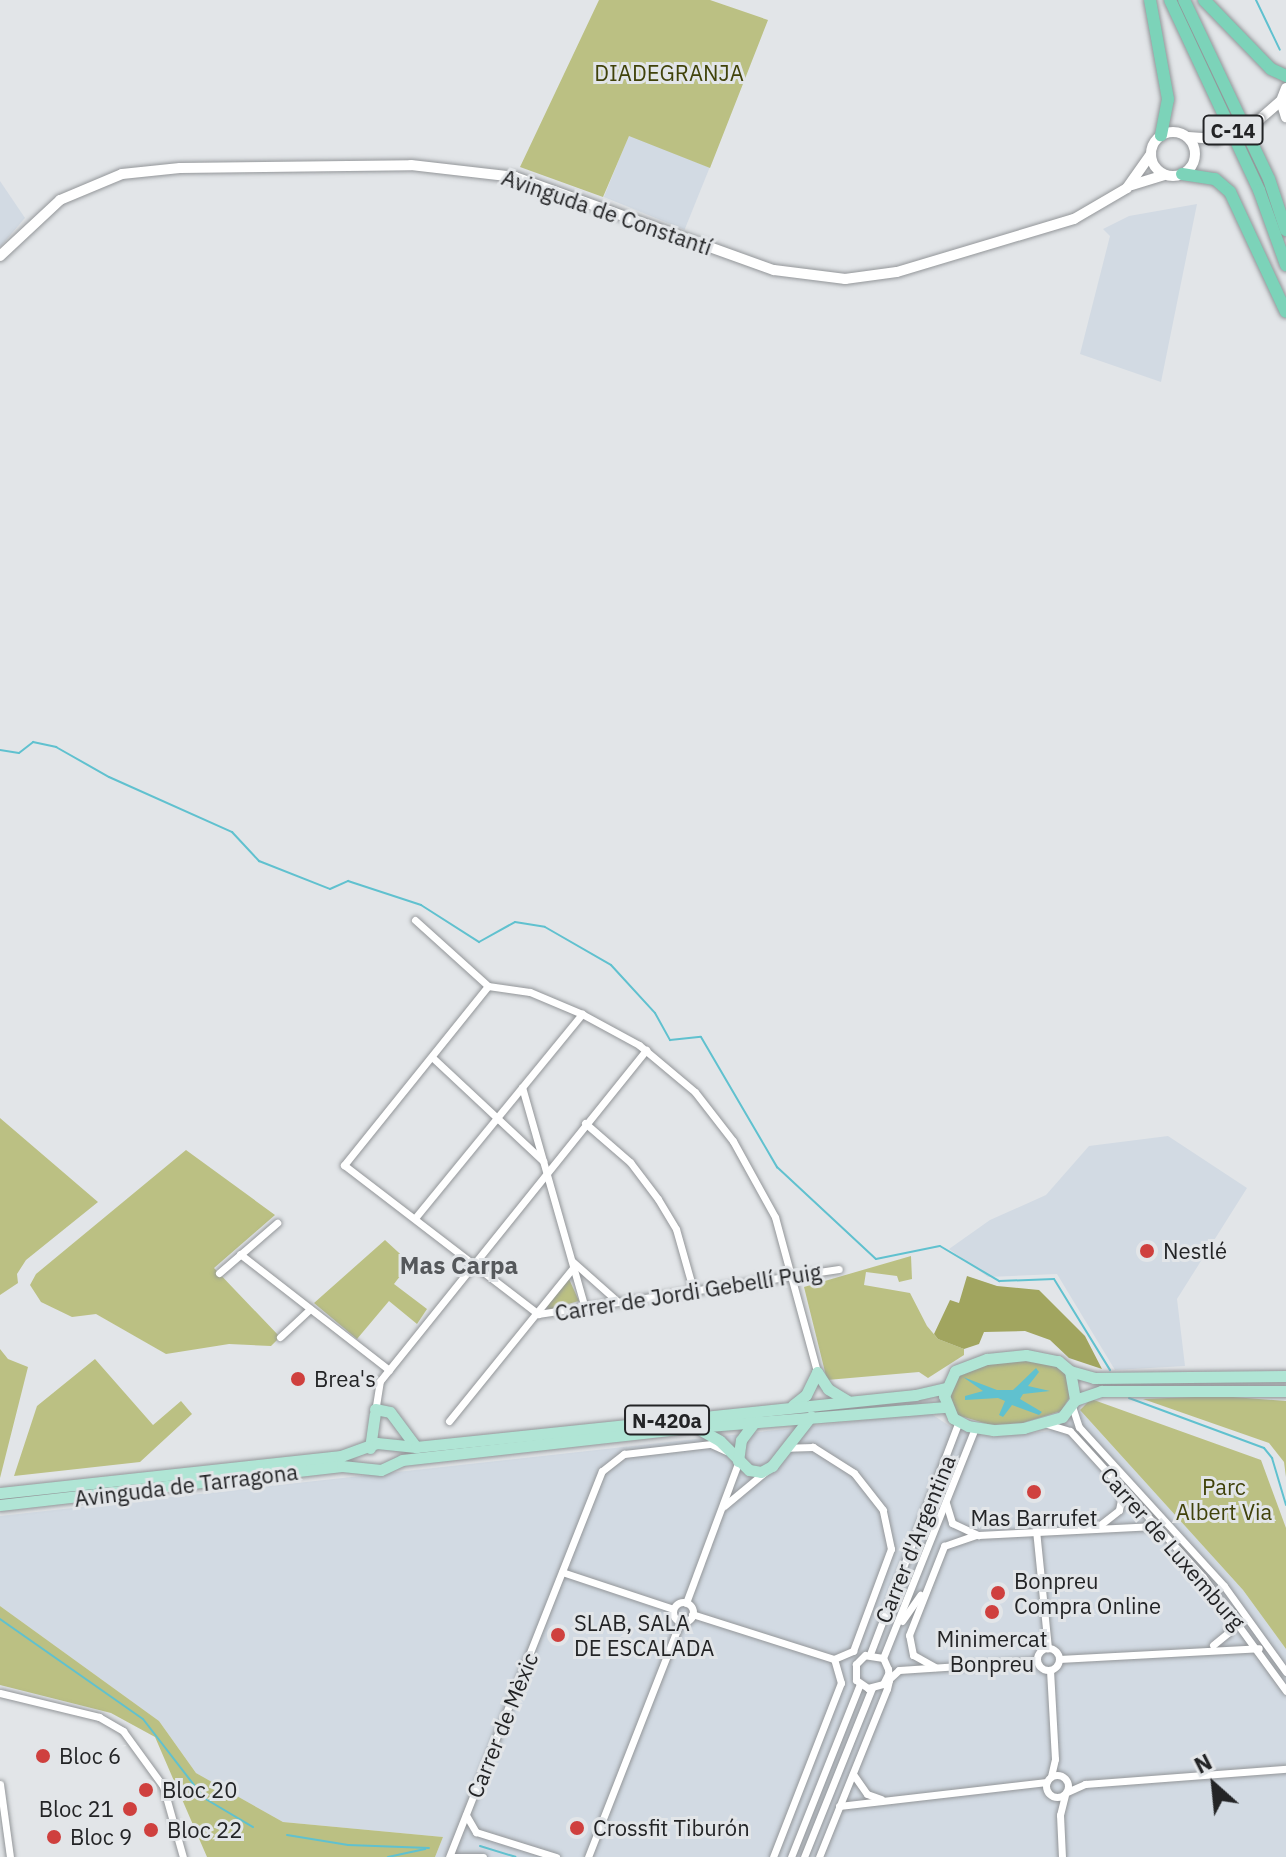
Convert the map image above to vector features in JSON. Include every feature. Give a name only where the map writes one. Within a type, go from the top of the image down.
[{"type":"highway","points":[[1150,0],[1168,99],[1161,135]]},
{"type":"highway","name":"C-14","points":[[1170,0],[1259,190],[1286,265]]},
{"type":"highway","name":"C-14","points":[[1184,0],[1269,179],[1286,230]]},
{"type":"highway","points":[[1204,0],[1271,69],[1286,76]]},
{"type":"highway","points":[[1182,174],[1215,179],[1230,192],[1286,312]]},
{"type":"main road","points":[[1127,188],[1165,175],[1182,174],[1195,157],[1217,139],[1260,119],[1281,101],[1286,88]]},
{"type":"main road","points":[[1260,119],[1286,117],[1281,101]]},
{"type":"main road","points":[[1127,188],[1161,135],[1175,132],[1188,137],[1217,139]]},
{"type":"main road","points":[[1188,137],[1195,157]]},
{"type":"main road","points":[[1151,154],[1165,175]]},
{"type":"main road","name":"Avinguda de Constantí","points":[[0,256],[33,221],[80,188],[122,174],[180,168],[397,164],[487,171],[550,187],[774,270],[833,279],[897,272],[1044,230],[1085,214],[1127,188]]},
{"type":"main road","points":[[1286,1376],[1094,1378],[1070,1371],[1049,1358],[997,1357],[964,1366],[945,1388],[946,1407],[958,1423],[975,1428],[1045,1424],[1074,1403],[1110,1391],[1286,1391]]},
{"type":"main road","points":[[1070,1371],[1074,1403]]},
{"type":"main road","points":[[817,1372],[828,1389],[848,1401]]},
{"type":"main road","points":[[792,1407],[806,1395],[817,1372]]},
{"type":"main road","name":"N-420a","points":[[369,1449],[387,1445],[416,1447],[945,1388]]},
{"type":"main road","name":"N-420a","points":[[737,1460],[752,1422],[792,1407]]},
{"type":"main road","name":"N-420a","points":[[371,1467],[381,1470],[391,1465],[696,1427],[946,1407]]},
{"type":"main road","points":[[375,1412],[391,1465]]},
{"type":"main road","points":[[375,1412],[390,1412],[416,1447]]},
{"type":"main road","points":[[371,1467],[369,1449],[375,1412]]},
{"type":"main road","points":[[772,1466],[811,1416]]},
{"type":"main road","name":"N-420a","points":[[696,1427],[754,1472],[772,1466]]},
{"type":"main road","name":"Avinguda de Tarragona","points":[[0,1493],[369,1449]]},
{"type":"main road","name":"Avinguda de Tarragona","points":[[0,1505],[371,1467]]},
{"type":"street","points":[[415,920],[488,986],[530,992],[582,1014],[646,1050],[695,1092],[733,1141],[765,1195],[790,1264],[817,1372]]},
{"type":"street","points":[[488,986],[344,1165],[538,1314]]},
{"type":"street","points":[[415,1218],[582,1014]]},
{"type":"street","points":[[375,1412],[375,1394],[389,1370],[545,1166],[646,1050]]},
{"type":"street","points":[[433,1058],[498,1114],[545,1166]]},
{"type":"street","points":[[522,1087],[584,1304]]},
{"type":"street","points":[[585,1123],[630,1162],[658,1199],[676,1229],[693,1289]]},
{"type":"street","points":[[219,1273],[277,1223]]},
{"type":"street","points":[[240,1254],[389,1370]]},
{"type":"street","points":[[572,1264],[617,1301]]},
{"type":"street","points":[[449,1421],[538,1314],[572,1264]]},
{"type":"street","name":"Carrer de Jordi Gebellí Puig","points":[[538,1314],[584,1304],[839,1269]]},
{"type":"street","points":[[280,1337],[310,1309]]},
{"type":"street","name":"Carrer de Luxemburg","points":[[1074,1403],[1079,1427],[1224,1586],[1286,1672]]},
{"type":"street","name":"Carrer d'Argentina","points":[[870,1654],[958,1423]]},
{"type":"street","name":"Carrer de Luxemburg","points":[[1045,1424],[1070,1431],[1157,1527],[1233,1613],[1286,1691]]},
{"type":"street","name":"Carrer d'Argentina","points":[[884,1660],[975,1428]]},
{"type":"street","name":"Carrer de Mèxic","points":[[451,1857],[602,1471],[610,1461],[624,1454],[711,1444],[737,1460]]},
{"type":"street","name":"Carrer d'Argentina","points":[[773,1857],[841,1683],[837,1660],[853,1651],[887,1564],[889,1528],[871,1492],[839,1461],[802,1444],[783,1451]]},
{"type":"street","points":[[562,1572],[673,1609],[686,1603],[724,1506],[737,1460]]},
{"type":"street","points":[[724,1506],[772,1466]]},
{"type":"street","points":[[1098,1526],[1119,1510],[1123,1490]]},
{"type":"street","points":[[946,1497],[952,1523],[978,1535],[1098,1526],[1157,1527]]},
{"type":"street","points":[[1036,1530],[1048,1648],[1059,1659]]},
{"type":"street","name":"Carrer d'Argentina","points":[[935,1667],[918,1660],[908,1643],[926,1587],[947,1542],[978,1535]]},
{"type":"street","name":"Carrer d'Argentina","points":[[894,1632],[926,1587]]},
{"type":"street","points":[[686,1603],[692,1614],[855,1667]]},
{"type":"street","points":[[673,1609],[680,1622]]},
{"type":"street","points":[[1211,1647],[1228,1633],[1233,1613]]},
{"type":"street","points":[[588,1857],[680,1622],[692,1614]]},
{"type":"street","points":[[1060,1815],[1050,1795],[1049,1780],[1055,1759],[1050,1670],[1059,1659],[1211,1647],[1259,1648]]},
{"type":"street","points":[[1036,1661],[1048,1648]]},
{"type":"street","points":[[855,1667],[870,1654],[899,1670]]},
{"type":"street","points":[[819,1857],[887,1679],[884,1660]]},
{"type":"street","points":[[804,1857],[872,1688],[899,1670],[1036,1661],[1050,1670]]},
{"type":"street","points":[[791,1857],[860,1684],[855,1667]]},
{"type":"street","points":[[860,1684],[872,1688]]},
{"type":"street","points":[[0,1693],[99,1717],[123,1731],[155,1771],[183,1857]]},
{"type":"street","points":[[1055,1759],[1065,1778],[1066,1793],[1060,1815],[1062,1857]]},
{"type":"street","points":[[839,1806],[883,1799],[1029,1788],[1065,1778],[1085,1784],[1286,1769]]},
{"type":"street","points":[[853,1774],[867,1794],[883,1799]]},
{"type":"street","points":[[0,1784],[10,1857]]},
{"type":"street","points":[[1029,1788],[1050,1795],[1066,1793],[1085,1784]]},
{"type":"street","points":[[466,1815],[476,1832],[556,1857]]},
{"type":"street","points":[[451,1857],[483,1857]]},
{"type":"shaded area","points":[[629,135],[710,168],[685,230],[604,197]]},
{"type":"shaded area","points":[[0,181],[25,218],[0,247]]},
{"type":"shaded area","points":[[1197,204],[1161,382],[1080,354],[1110,236],[1103,229],[1129,216]]},
{"type":"shaded area","points":[[1168,1136],[1247,1188],[1177,1299],[1185,1366],[1115,1370],[1057,1274],[988,1277],[949,1249],[990,1220],[1046,1195],[1089,1146]]},
{"type":"shaded area","points":[[1080,1410],[1243,1590],[1286,1649],[1286,1857],[435,1857],[443,1837],[283,1822],[196,1773],[159,1721],[0,1606],[0,1516],[930,1413],[951,1427],[991,1437],[1050,1431]]},
{"type":"green space","name":"DIADEGRANJA","points":[[599,0],[710,0],[768,20],[710,168],[629,136],[603,197],[520,167]]},
{"type":"green space","points":[[0,1118],[98,1202],[26,1260],[17,1274],[18,1283],[0,1295]]},
{"type":"green space","points":[[186,1150],[275,1215],[214,1268],[280,1337],[271,1346],[229,1344],[166,1354],[96,1314],[72,1317],[41,1302],[30,1285],[36,1274]]},
{"type":"green space","points":[[385,1240],[410,1263],[394,1284],[427,1309],[417,1324],[389,1301],[357,1339],[314,1303]]},
{"type":"green space","points":[[911,1256],[912,1279],[899,1282],[897,1276],[866,1272],[864,1285],[910,1293],[927,1326],[938,1339],[964,1349],[964,1355],[928,1378],[919,1372],[827,1380],[804,1287]]},
{"type":"green space","points":[[967,1276],[997,1286],[1039,1290],[1085,1336],[1102,1369],[1069,1358],[1050,1340],[1025,1331],[984,1332],[979,1344],[964,1349],[938,1339],[934,1334],[950,1300],[959,1303]]},
{"type":"green space","points":[[569,1279],[579,1301],[546,1310],[547,1306]]},
{"type":"green space","points":[[0,1349],[8,1359],[28,1367],[0,1478]]},
{"type":"green space","points":[[95,1359],[153,1425],[181,1401],[192,1414],[140,1462],[14,1476],[37,1406]]},
{"type":"green space","points":[[1026,1360],[1056,1366],[1067,1375],[1071,1395],[1061,1411],[1022,1423],[991,1425],[957,1415],[949,1397],[957,1376],[983,1365]]},
{"type":"green space","points":[[1220,1396],[1286,1401],[1286,1477],[1284,1462],[1269,1443],[1143,1399]]},
{"type":"green space","name":"Parc Albert Via","points":[[1091,1399],[1261,1460],[1286,1528],[1286,1649],[1243,1590],[1080,1410]]},
{"type":"green space","points":[[0,1606],[159,1721],[196,1773],[283,1822],[443,1837],[435,1857],[207,1857],[155,1737],[111,1713],[0,1685]]},
{"type":"water","points":[[1036,1368],[1039,1372],[1028,1386],[1050,1391],[1023,1394],[1020,1399],[1042,1412],[1039,1415],[1012,1405],[1003,1417],[999,1415],[1005,1401],[998,1398],[965,1400],[965,1396],[983,1391],[963,1377],[997,1390],[1013,1390]]},
{"type":"waterway","points":[[1256,0],[1280,50]]},
{"type":"waterway","points":[[0,750],[19,753],[33,742],[56,747],[109,777],[232,832],[259,861],[330,889],[348,881],[421,905],[479,942],[515,922],[545,927],[611,965],[655,1013],[670,1040],[701,1037],[777,1167],[876,1259],[940,1246],[999,1281],[1054,1279],[1110,1370]]},
{"type":"waterway","points":[[1129,1398],[1264,1448],[1272,1458],[1286,1505]]},
{"type":"waterway","points":[[0,1619],[143,1719],[204,1798],[253,1827]]},
{"type":"waterway","points":[[287,1835],[348,1845],[429,1848]]},
{"type":"waterway","points":[[480,1846],[515,1857]]},
{"type":"waterway","points":[[388,1857],[425,1849]]},
{"type":"place","name":"Nestlé","points":[[1147,1251]]},
{"type":"place","name":"Brea's","points":[[298,1379]]},
{"type":"place","name":"Mas Barrufet","points":[[1034,1492]]},
{"type":"place","name":"Bonpreu Compra Online","points":[[998,1593]]},
{"type":"place","name":"Minimercat Bonpreu","points":[[992,1612]]},
{"type":"place","name":"SLAB, SALA DE ESCALADA","points":[[558,1635]]},
{"type":"place","name":"Bloc 6","points":[[43,1756]]},
{"type":"place","name":"Bloc 20","points":[[146,1790]]},
{"type":"place","name":"Bloc 21","points":[[130,1809]]},
{"type":"place","name":"Crossfit Tiburón","points":[[577,1828]]},
{"type":"place","name":"Bloc 22","points":[[151,1830]]},
{"type":"place","name":"Bloc 9","points":[[54,1837]]},
{"type":"district","name":"Mas Carpa","points":[[459,1266]]}]
